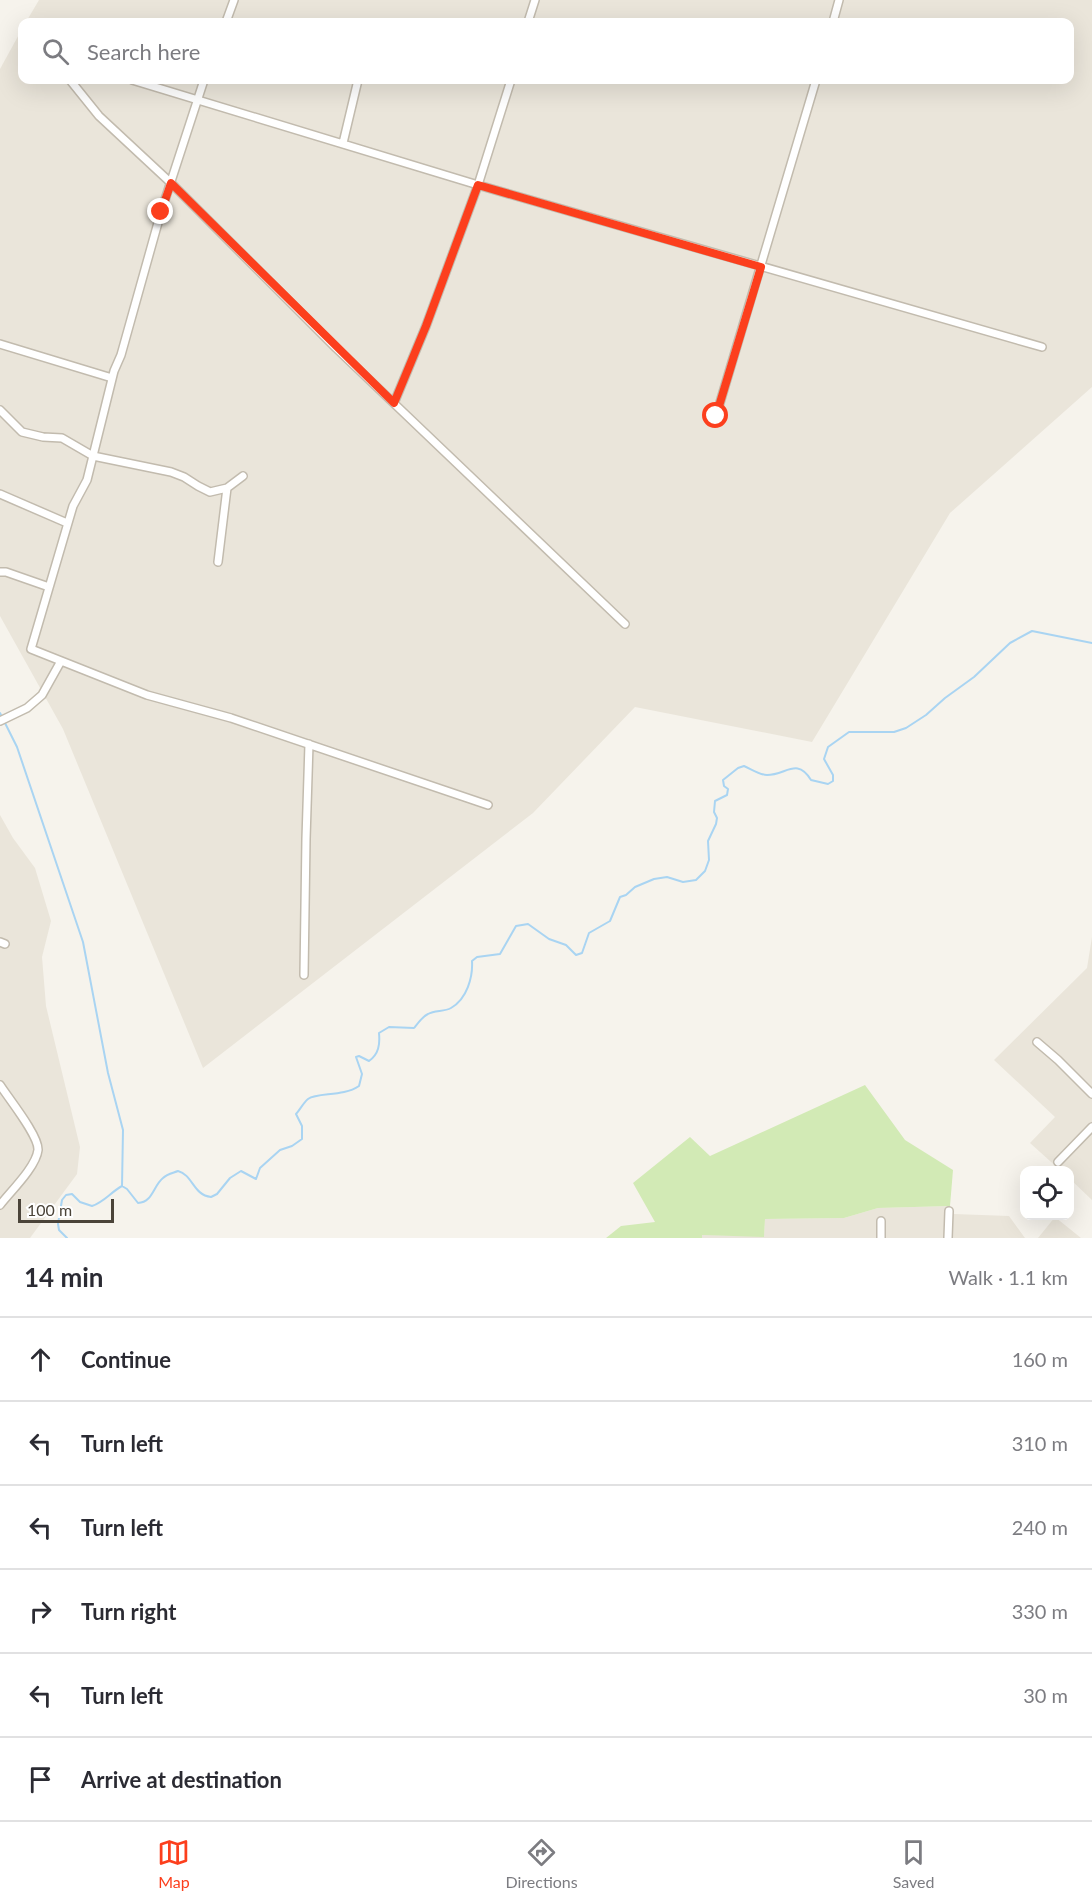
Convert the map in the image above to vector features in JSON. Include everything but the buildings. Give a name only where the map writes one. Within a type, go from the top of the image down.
[{"type":"street","points":[[227,18],[234,0]]},
{"type":"street","points":[[529,18],[536,0]]},
{"type":"street","points":[[834,18],[840,0]]},
{"type":"street","points":[[73,84],[99,116],[171,183],[394,403],[625,624]]},
{"type":"street","points":[[146,84],[478,185],[1042,347]]},
{"type":"street","points":[[203,84],[161,212],[121,355],[112,378],[87,480],[73,506],[31,649],[147,695],[231,718],[488,805]]},
{"type":"street","points":[[343,143],[357,84]]},
{"type":"street","points":[[394,403],[426,326],[478,185],[510,84]]},
{"type":"street","points":[[716,416],[815,84]]},
{"type":"street","points":[[0,344],[112,378]]},
{"type":"street","points":[[0,410],[22,432],[43,437],[62,438],[93,456],[171,472],[210,492],[227,488],[243,476]]},
{"type":"street","points":[[218,562],[227,488]]},
{"type":"street","points":[[0,494],[68,523]]},
{"type":"street","points":[[0,572],[49,587]]},
{"type":"street","points":[[0,720],[27,708],[42,695],[61,661]]},
{"type":"street","points":[[304,975],[309,744]]},
{"type":"street","points":[[1037,1042],[1058,1059],[1092,1094]]},
{"type":"street","points":[[0,1085],[35,1137],[38,1149],[30,1167],[0,1205]]},
{"type":"street","points":[[1058,1162],[1092,1126]]},
{"type":"street","points":[[948,1238],[949,1211]]},
{"type":"street","points":[[881,1221],[881,1238]]},
{"type":"shaded area","points":[[39,0],[1092,0],[1092,387],[950,513],[812,742],[635,707],[533,813],[203,1068],[63,729],[0,616],[0,69],[18,36],[18,84],[1074,84],[1074,18],[28,18]]},
{"type":"shaded area","points":[[0,815],[13,838],[35,868],[51,921],[42,957],[46,1006],[80,1147],[77,1174],[30,1238],[0,1238]]},
{"type":"shaded area","points":[[1092,937],[1092,1200],[1074,1183],[1074,1166],[1056,1166],[1030,1143],[1055,1117],[994,1060],[1087,968]]},
{"type":"shaded area","points":[[950,1206],[954,1214],[1009,1216],[1025,1238],[702,1238],[702,1235],[764,1236],[765,1219],[844,1218],[878,1208]]},
{"type":"shaded area","points":[[1053,1220],[1059,1220],[1081,1238],[1038,1238]]},
{"type":"green space","points":[[865,1085],[905,1140],[953,1170],[950,1206],[878,1208],[844,1218],[765,1219],[764,1237],[702,1235],[702,1238],[606,1238],[621,1226],[655,1222],[633,1183],[690,1137],[710,1156]]},
{"type":"waterway","points":[[67,1238],[59,1230],[58,1224],[62,1200],[66,1195],[72,1194],[80,1202],[92,1206],[122,1186],[138,1203],[143,1202],[150,1197],[163,1178],[178,1171],[187,1176],[200,1193],[211,1197],[217,1194],[230,1178],[241,1171],[256,1179],[260,1168],[280,1150],[302,1139],[302,1126],[296,1114],[308,1099],[346,1092],[359,1086],[362,1074],[356,1057],[359,1056],[369,1061],[375,1055],[378,1049],[379,1033],[389,1027],[414,1028],[426,1015],[457,1004],[468,987],[472,961],[477,957],[500,954],[516,926],[528,924],[549,939],[566,945],[576,955],[582,953],[589,933],[610,921],[620,897],[635,887],[654,879],[667,877],[683,882],[696,880],[705,871],[709,860],[708,841],[717,818],[714,812],[715,801],[727,795],[728,789],[724,786],[723,780],[738,768],[744,766],[767,775],[796,768],[806,773],[811,780],[828,784],[833,781],[833,775],[824,759],[828,747],[849,732],[894,732],[906,728],[974,677],[1010,643],[1032,631],[1092,643]]},
{"type":"waterway","points":[[0,713],[17,747],[83,942],[108,1073],[123,1130],[122,1186]]},
{"type":"route","points":[[161,212],[171,183],[394,403],[426,326],[478,185],[761,267],[716,416]]}]
